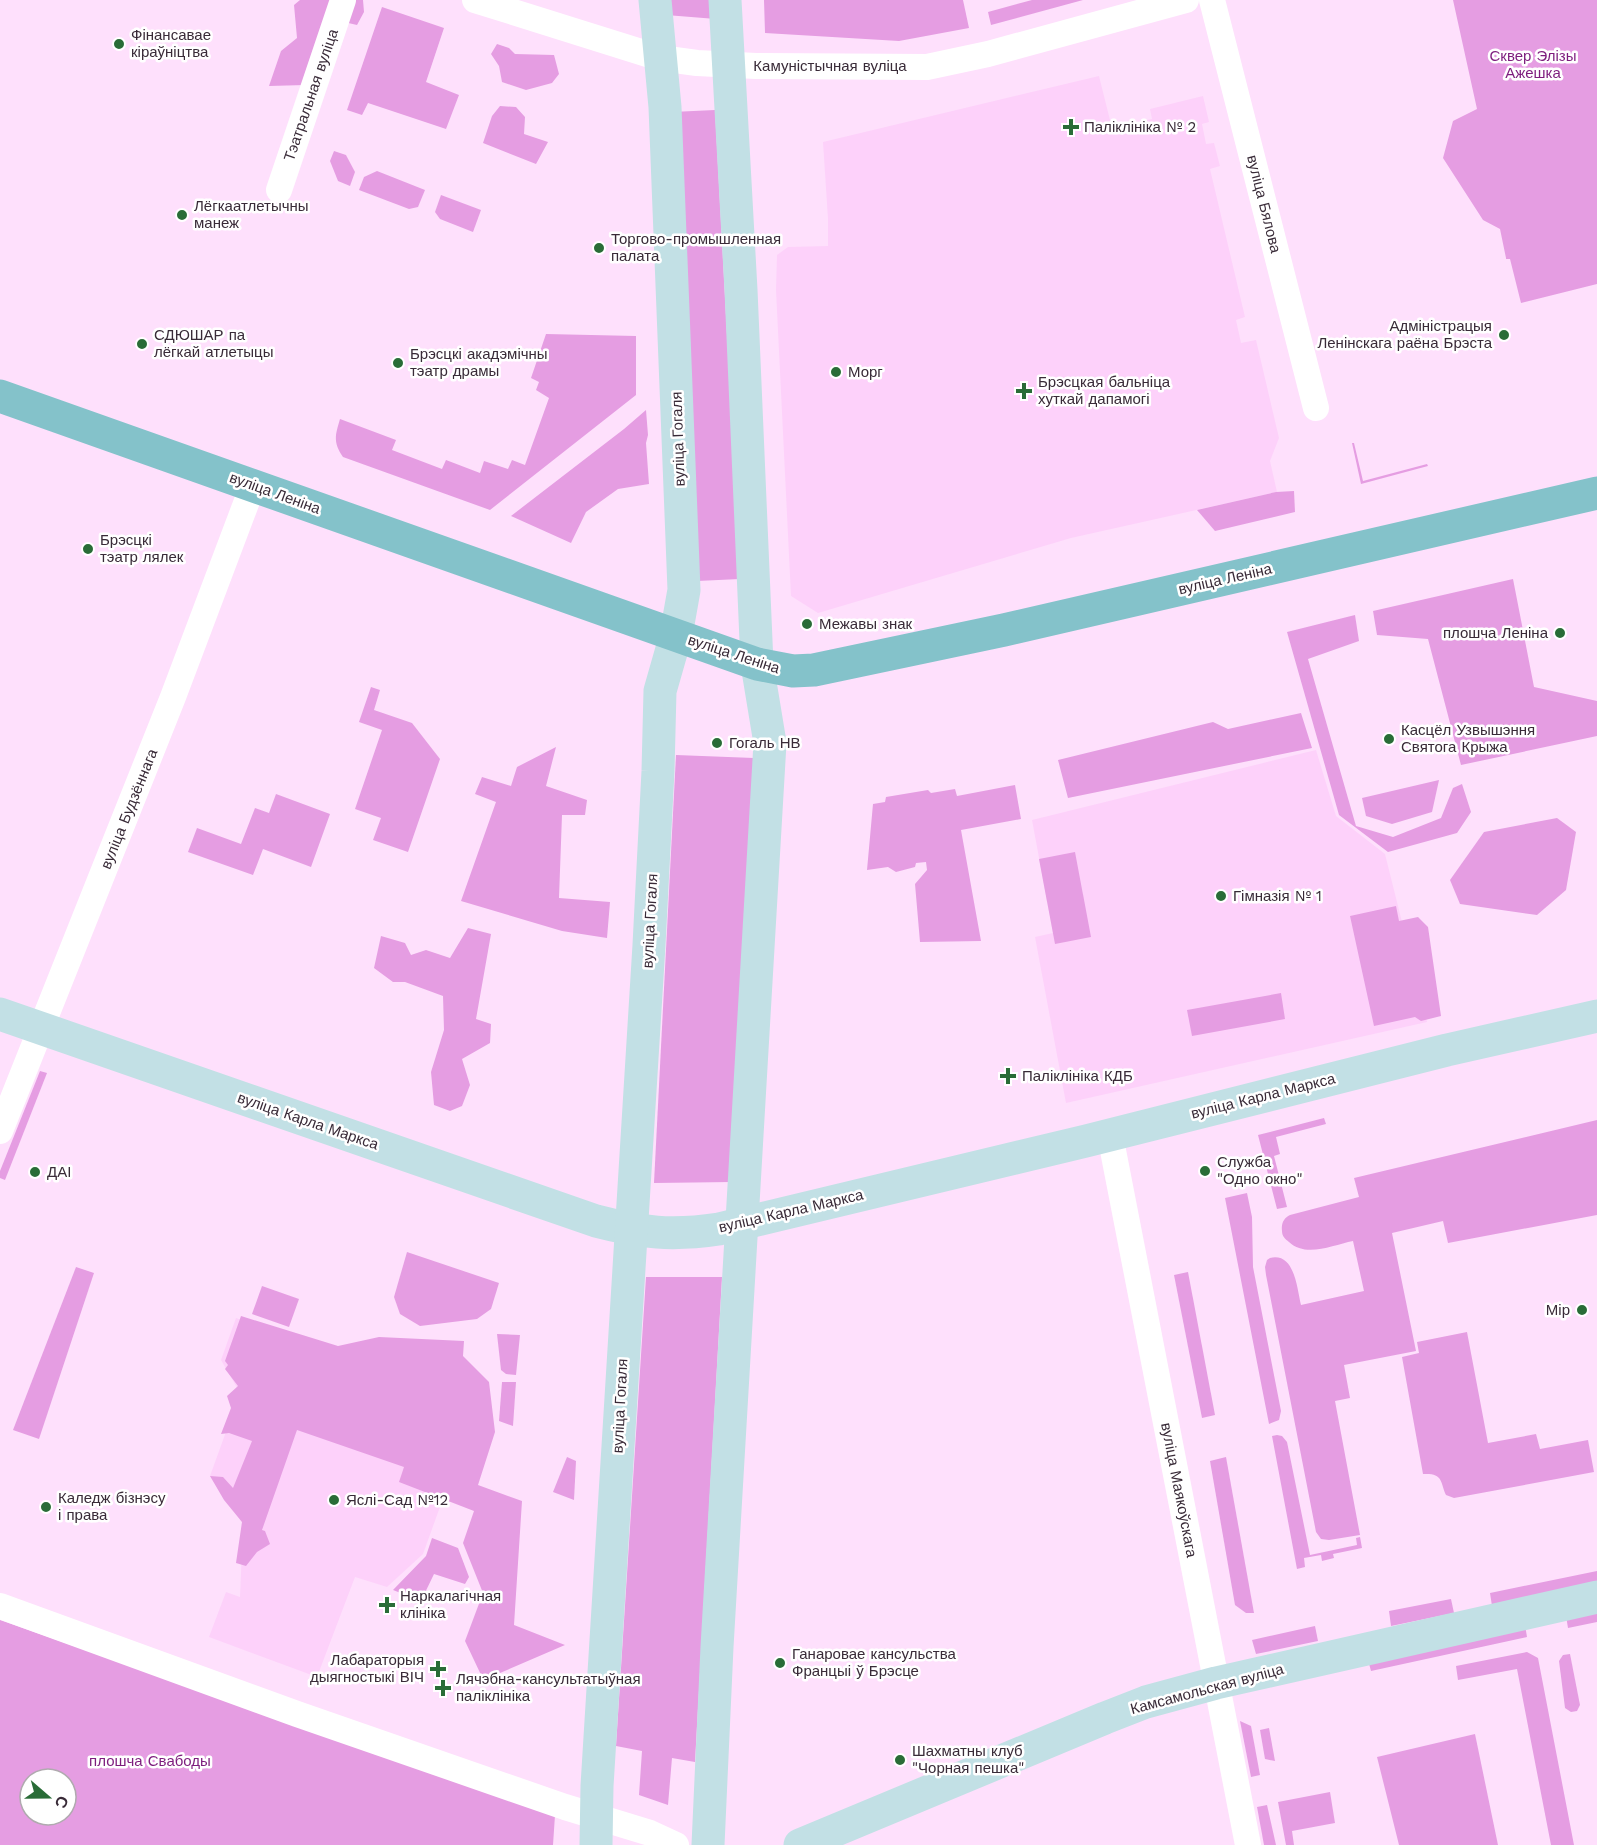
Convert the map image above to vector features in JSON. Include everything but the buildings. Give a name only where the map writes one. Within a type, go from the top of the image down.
[{"type":"main road","name":"вуліца Гогаля","points":[[596,1831],[655,829],[660,691],[676,635],[684,590],[665,107],[655,0]]},
{"type":"main road","points":[[708,1845],[718,1635],[770,743],[757,664],[741,290],[725,0]]},
{"type":"main road","name":"вуліца Леніна","points":[[0,396],[757,664],[793,671],[814,670],[1015,627],[1597,493]]},
{"type":"main road","name":"вуліца Карла Маркса","points":[[0,1014],[596,1221],[631,1230],[685,1234],[719,1229],[1110,1135],[1447,1050],[1597,1016]]},
{"type":"main road","name":"Камсамольская вуліца","points":[[800,1845],[1146,1702],[1216,1683],[1597,1597]]},
{"type":"street","name":"Тэатральная вуліца","points":[[279,190],[343,0]]},
{"type":"street","name":"Камуністычная вуліца","points":[[476,0],[660,58],[728,65],[927,67],[988,54],[1186,0]]},
{"type":"street","name":"вуліца Бялова","points":[[1212,0],[1316,408]]},
{"type":"street","name":"вуліца Будзённага","points":[[0,1131],[173,697],[252,485]]},
{"type":"street","name":"вуліца Маякоўскага","points":[[1110,1135],[1248,1845]]},
{"type":"street","points":[[0,1606],[297,1714],[596,1831],[650,1833],[675,1845]]},
{"type":"shaded area","name":"Брэсцкая бальніца хуткай дапамогі","points":[[1099,76],[1112,128],[1152,119],[1150,109],[1203,96],[1209,122],[1202,124],[1206,144],[1214,143],[1220,166],[1210,169],[1245,317],[1236,320],[1241,343],[1256,340],[1279,438],[1270,461],[1277,492],[1071,538],[818,613],[791,596],[776,290],[777,255],[788,247],[828,246],[823,142]]},
{"type":"shaded area","name":"Гімназія № 1","points":[[1316,750],[1336,816],[1385,854],[1427,1022],[1066,1103],[1035,937],[1053,933],[1032,820]]},
{"type":"shaded area","name":"Яслі-Сад №12","points":[[236,1318],[476,1407],[423,1554],[387,1587],[355,1577],[317,1677],[209,1637],[226,1592],[240,1597],[243,1524],[210,1476],[240,1393],[221,1360]]},
{"type":"green space","points":[[300,0],[363,0],[364,12],[357,25],[331,19],[305,85],[269,86],[281,51],[297,38],[294,5]]},
{"type":"green space","points":[[666,0],[715,0],[716,19],[666,15]]},
{"type":"green space","points":[[764,0],[963,0],[969,28],[899,41],[765,33]]},
{"type":"green space","points":[[1032,0],[1083,0],[991,25],[988,12]]},
{"type":"green space","name":"Сквер Элізы Ажешка","points":[[1453,0],[1597,0],[1597,284],[1521,303],[1510,259],[1506,259],[1500,229],[1483,220],[1443,158],[1453,121],[1477,109]]},
{"type":"green space","points":[[382,7],[444,28],[426,82],[459,95],[446,129],[368,103],[362,115],[347,110]]},
{"type":"green space","points":[[497,44],[509,48],[515,54],[554,55],[559,74],[552,83],[526,90],[502,82],[499,66],[491,54]]},
{"type":"green space","points":[[500,106],[516,107],[525,117],[524,134],[548,142],[536,164],[483,143],[492,116]]},
{"type":"green space","points":[[715,110],[740,579],[697,581],[672,112]]},
{"type":"green space","points":[[334,151],[346,155],[355,172],[350,186],[338,181],[330,161]]},
{"type":"green space","points":[[377,171],[425,190],[418,207],[409,209],[359,190],[364,177]]},
{"type":"green space","points":[[441,195],[481,210],[473,232],[440,219],[435,212]]},
{"type":"green space","points":[[546,334],[636,336],[636,395],[490,510],[343,457],[340,452],[336,439],[340,419],[396,440],[392,450],[442,469],[446,460],[480,473],[484,461],[508,469],[512,460],[525,465],[549,398],[536,390],[539,382],[531,378]]},
{"type":"green space","points":[[646,410],[649,484],[618,489],[586,512],[571,543],[511,516],[624,429]]},
{"type":"green space","points":[[1352,443],[1354,443],[1363,481],[1427,464],[1428,466],[1361,484]]},
{"type":"green space","points":[[1294,491],[1295,512],[1215,531],[1197,510],[1276,492]]},
{"type":"green space","points":[[1513,579],[1534,687],[1597,701],[1597,736],[1461,765],[1428,639],[1377,635],[1373,611]]},
{"type":"green space","points":[[1355,615],[1359,641],[1308,659],[1356,826],[1393,837],[1441,818],[1453,788],[1462,784],[1471,812],[1457,833],[1388,852],[1339,815],[1287,632]]},
{"type":"green space","points":[[371,687],[380,690],[374,710],[412,723],[440,759],[408,852],[373,840],[381,818],[355,809],[382,730],[359,722]]},
{"type":"green space","points":[[1301,713],[1312,748],[1068,798],[1058,760],[1213,722],[1228,729]]},
{"type":"green space","points":[[556,747],[546,786],[587,800],[585,815],[562,815],[559,898],[610,902],[607,938],[562,931],[461,901],[496,802],[475,794],[482,777],[511,786],[517,767]]},
{"type":"green space","points":[[676,755],[754,758],[732,1182],[654,1183]]},
{"type":"green space","points":[[1439,780],[1432,812],[1392,824],[1366,816],[1362,798]]},
{"type":"green space","points":[[1015,785],[1021,819],[961,830],[981,941],[920,942],[915,884],[927,870],[926,862],[916,863],[915,867],[896,872],[888,867],[867,870],[873,804],[885,802],[886,797],[928,790],[931,793],[955,789],[957,796]]},
{"type":"green space","points":[[276,794],[330,814],[311,867],[263,849],[253,875],[188,852],[197,828],[241,844],[255,808],[269,813]]},
{"type":"green space","points":[[1557,818],[1576,832],[1566,890],[1537,915],[1460,904],[1450,880],[1484,832]]},
{"type":"green space","points":[[1075,852],[1091,937],[1055,944],[1039,859]]},
{"type":"green space","points":[[1396,906],[1399,921],[1418,917],[1428,927],[1441,1016],[1421,1021],[1415,1017],[1374,1026],[1350,916]]},
{"type":"green space","points":[[468,928],[491,934],[476,1019],[491,1024],[490,1043],[462,1059],[470,1085],[462,1106],[450,1111],[434,1105],[431,1072],[444,1030],[443,996],[405,982],[393,982],[374,968],[381,936],[405,943],[411,955],[426,950],[450,958]]},
{"type":"green space","points":[[1281,993],[1285,1019],[1192,1036],[1187,1010]]},
{"type":"green space","points":[[40,1071],[47,1073],[5,1180],[0,1178],[0,1171]]},
{"type":"green space","points":[[1324,1118],[1326,1124],[1276,1137],[1280,1154],[1274,1156],[1287,1207],[1277,1209],[1258,1135]]},
{"type":"green space","points":[[1597,1120],[1597,1215],[1448,1243],[1443,1221],[1392,1233],[1416,1351],[1344,1365],[1350,1398],[1335,1401],[1360,1535],[1329,1540],[1321,1539],[1316,1532],[1265,1267],[1270,1258],[1278,1258],[1290,1266],[1301,1305],[1364,1291],[1353,1241],[1311,1250],[1296,1247],[1282,1233],[1285,1219],[1290,1215],[1359,1197],[1354,1178]]},
{"type":"green space","points":[[1247,1193],[1252,1217],[1253,1267],[1281,1411],[1279,1420],[1269,1424],[1225,1198]]},
{"type":"green space","points":[[407,1252],[499,1283],[491,1309],[477,1319],[420,1326],[400,1314],[394,1297]]},
{"type":"green space","points":[[76,1267],[94,1273],[39,1439],[13,1430]]},
{"type":"green space","points":[[1188,1272],[1215,1415],[1202,1418],[1174,1275]]},
{"type":"green space","points":[[646,1277],[722,1277],[695,1762],[672,1758],[668,1805],[639,1795],[642,1751],[616,1746]]},
{"type":"green space","points":[[262,1286],[299,1299],[289,1327],[252,1314]]},
{"type":"green space","points":[[241,1316],[338,1346],[379,1337],[464,1341],[463,1356],[489,1382],[495,1432],[478,1485],[522,1501],[514,1625],[565,1645],[493,1676],[482,1677],[465,1641],[483,1593],[463,1543],[474,1511],[399,1482],[404,1467],[297,1430],[262,1530],[265,1531],[270,1544],[257,1552],[246,1566],[236,1563],[242,1522],[224,1500],[210,1476],[223,1477],[233,1488],[252,1441],[229,1433],[221,1434],[231,1408],[227,1396],[238,1386],[225,1369],[228,1365],[225,1361]]},
{"type":"green space","points":[[1467,1332],[1488,1443],[1536,1434],[1540,1449],[1588,1440],[1594,1472],[1454,1498],[1446,1495],[1440,1479],[1434,1475],[1423,1474],[1402,1357],[1419,1353],[1417,1342]]},
{"type":"green space","points":[[497,1334],[520,1335],[516,1375],[506,1374],[501,1370]]},
{"type":"green space","points":[[502,1382],[516,1382],[513,1426],[499,1421]]},
{"type":"green space","points":[[1272,1436],[1282,1436],[1287,1442],[1310,1555],[1357,1545],[1356,1538],[1360,1537],[1362,1548],[1333,1554],[1334,1558],[1322,1561],[1321,1555],[1304,1558],[1305,1567],[1297,1569]]},
{"type":"green space","points":[[567,1457],[576,1461],[574,1500],[553,1492]]},
{"type":"green space","points":[[1226,1457],[1254,1613],[1246,1613],[1235,1605],[1210,1461]]},
{"type":"green space","points":[[432,1538],[458,1548],[469,1577],[465,1584],[434,1574],[421,1601],[393,1590],[426,1556]]},
{"type":"green space","points":[[1597,1571],[1597,1584],[1492,1606],[1490,1593]]},
{"type":"green space","points":[[1451,1599],[1454,1613],[1391,1626],[1389,1611]]},
{"type":"green space","points":[[1597,1610],[1597,1622],[1568,1628],[1566,1616]]},
{"type":"green space","name":"плошча Свабоды","points":[[0,1620],[555,1815],[553,1845],[0,1845]]},
{"type":"green space","points":[[1525,1625],[1527,1637],[1371,1671],[1368,1660]]},
{"type":"green space","points":[[1315,1626],[1318,1641],[1256,1654],[1252,1640]]},
{"type":"green space","points":[[1527,1652],[1538,1658],[1574,1845],[1551,1845],[1517,1669],[1458,1680],[1456,1666]]},
{"type":"green space","points":[[1570,1654],[1580,1705],[1577,1711],[1571,1712],[1565,1708],[1559,1661],[1563,1655]]},
{"type":"green space","points":[[1240,1721],[1251,1726],[1260,1775],[1251,1777]]},
{"type":"green space","points":[[1269,1728],[1275,1761],[1265,1759],[1260,1730]]},
{"type":"green space","points":[[1475,1734],[1498,1845],[1399,1845],[1377,1757]]},
{"type":"green space","points":[[1330,1792],[1335,1823],[1292,1831],[1294,1845],[1286,1845],[1278,1802]]},
{"type":"green space","points":[[1267,1805],[1276,1845],[1264,1845],[1257,1807]]},
{"type":"place","name":"Фінансавае кіраўніцтва","points":[[119,44]]},
{"type":"place","name":"Паліклініка № 2","points":[[1071,127]]},
{"type":"place","name":"Лёгкаатлетычны манеж","points":[[182,215]]},
{"type":"place","name":"Торгово-промышленная палата","points":[[599,248]]},
{"type":"place","name":"Адміністрацыя Ленінскага раёна Брэста","points":[[1504,335]]},
{"type":"place","name":"СДЮШАР па лёгкай атлетыцы","points":[[142,344]]},
{"type":"place","name":"Брэсцкі акадэмічны тэатр драмы","points":[[398,363]]},
{"type":"place","name":"Морг","points":[[836,372]]},
{"type":"place","name":"Брэсцкая бальніца хуткай дапамогі","points":[[1024,391]]},
{"type":"place","name":"Брэсцкі тэатр лялек","points":[[88,549]]},
{"type":"place","name":"Межавы знак","points":[[807,624]]},
{"type":"place","name":"плошча Леніна","points":[[1560,633]]},
{"type":"place","name":"Касцёл Узвышэння Святога Крыжа","points":[[1389,739]]},
{"type":"place","name":"Гогаль НВ","points":[[717,743]]},
{"type":"place","name":"Гімназія № 1","points":[[1221,896]]},
{"type":"place","name":"Паліклініка КДБ","points":[[1008,1076]]},
{"type":"place","name":"Служба \"Одно окно\"","points":[[1205,1171]]},
{"type":"place","name":"ДАІ","points":[[35,1172]]},
{"type":"place","name":"Мір","points":[[1582,1310]]},
{"type":"place","name":"Яслі-Сад №12","points":[[334,1500]]},
{"type":"place","name":"Каледж бізнэсу і права","points":[[46,1507]]},
{"type":"place","name":"Наркалагічная клініка","points":[[387,1605]]},
{"type":"place","name":"Ганаровае кансульства Францыі ў Брэсце","points":[[780,1663]]},
{"type":"place","name":"Лабараторыя дыягностыкі ВІЧ","points":[[438,1669]]},
{"type":"place","name":"Лячэбна-кансультатыўная паліклініка","points":[[443,1688]]},
{"type":"place","name":"Шахматны клуб \"Чорная пешка\"","points":[[900,1760]]}]
